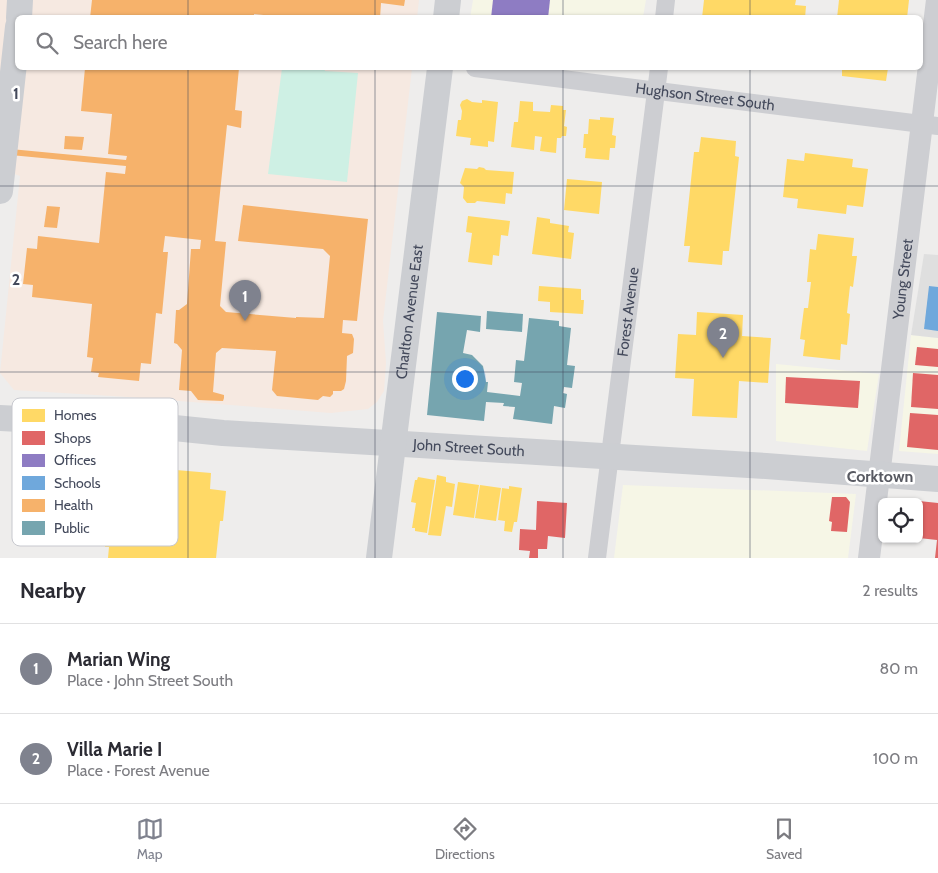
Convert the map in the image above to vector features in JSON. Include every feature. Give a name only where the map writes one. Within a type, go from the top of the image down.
[{"type":"main road","points":[[18,15],[20,0]]},
{"type":"main road","points":[[446,15],[448,0]]},
{"type":"main road","points":[[0,181],[15,53]]},
{"type":"main road","name":"Charlton Avenue East","points":[[379,558],[440,70]]},
{"type":"main road","name":"John Street South","points":[[178,428],[223,433],[766,466],[938,479]]},
{"type":"street","points":[[664,15],[666,0]]},
{"type":"street","name":"Young Street","points":[[869,558],[930,125],[937,0]]},
{"type":"street","name":"Hughson Street South","points":[[493,70],[930,125]]},
{"type":"street","name":"Forest Avenue","points":[[597,558],[659,70]]},
{"type":"shaded area","points":[[0,0],[419,0],[417,15],[15,15],[15,70],[412,70],[383,321],[386,363],[384,391],[377,402],[368,409],[331,413],[178,401],[178,398],[141,398],[14,390],[0,373],[20,176],[0,169]]},
{"type":"shaded area","points":[[473,0],[646,0],[643,15],[470,15]]},
{"type":"shaded area","points":[[282,70],[325,70],[358,73],[347,182],[268,174]]},
{"type":"shaded area","points":[[924,254],[938,255],[938,338],[911,335]]},
{"type":"shaded area","points":[[911,335],[938,338],[938,454],[899,451]]},
{"type":"shaded area","points":[[776,364],[879,374],[867,451],[776,441]]},
{"type":"shaded area","points":[[623,485],[856,494],[848,558],[614,558]]},
{"type":"building: Homes","points":[[704,0],[796,0],[795,5],[806,6],[805,15],[702,15]]},
{"type":"building: Homes","points":[[839,0],[909,0],[907,15],[837,15]]},
{"type":"building: Homes","points":[[842,70],[888,70],[886,81],[842,76]]},
{"type":"building: Homes","points":[[467,99],[472,102],[482,103],[482,100],[498,102],[494,142],[488,141],[488,147],[470,145],[471,138],[456,136],[458,120],[461,120],[462,111],[460,105],[462,101]]},
{"type":"building: Homes","points":[[520,101],[533,102],[533,111],[550,112],[551,105],[563,106],[563,110],[566,110],[564,126],[567,127],[566,136],[557,138],[556,153],[540,151],[542,137],[535,136],[534,150],[511,147],[514,122],[518,122]]},
{"type":"building: Homes","points":[[600,117],[614,118],[612,135],[616,136],[615,148],[610,148],[609,160],[585,158],[586,148],[583,148],[584,134],[588,134],[589,119],[600,120]]},
{"type":"building: Homes","points":[[701,137],[736,141],[735,156],[739,157],[729,251],[723,251],[722,265],[688,262],[690,246],[684,246],[694,152],[699,152]]},
{"type":"building: Homes","points":[[805,153],[853,159],[852,167],[868,169],[863,207],[847,205],[846,214],[797,208],[798,199],[783,197],[787,159],[804,161]]},
{"type":"building: Homes","points":[[479,167],[486,170],[514,172],[512,194],[506,193],[505,204],[477,201],[475,203],[467,203],[463,198],[464,187],[460,183],[465,168],[477,169]]},
{"type":"building: Homes","points":[[567,179],[602,182],[599,214],[564,210]]},
{"type":"building: Homes","points":[[468,216],[510,221],[508,236],[501,235],[499,256],[493,255],[492,265],[468,262],[472,233],[466,232]]},
{"type":"building: Homes","points":[[537,217],[550,219],[550,223],[569,226],[568,232],[574,233],[571,259],[532,254]]},
{"type":"building: Homes","points":[[818,234],[854,238],[852,256],[857,256],[853,287],[850,286],[847,313],[850,314],[847,345],[841,344],[840,360],[803,356],[805,340],[800,339],[804,308],[808,308],[811,282],[807,282],[810,249],[816,250]]},
{"type":"building: Homes","points":[[539,286],[581,289],[581,300],[584,300],[583,314],[550,312],[550,302],[538,301]]},
{"type":"building: Homes","points":[[697,312],[743,315],[742,336],[771,338],[768,383],[739,381],[737,418],[692,416],[694,379],[675,378],[678,334],[696,335]]},
{"type":"building: Homes","points":[[178,470],[211,473],[210,489],[226,491],[223,521],[220,521],[216,558],[108,558],[109,547],[105,547],[178,546]]},
{"type":"building: Homes","points":[[437,475],[446,477],[446,482],[455,484],[452,507],[446,506],[441,536],[428,535]]},
{"type":"building: Homes","points":[[418,477],[435,480],[427,533],[415,531],[415,528],[412,528],[416,503],[411,502],[415,480]]},
{"type":"building: Homes","points":[[458,482],[479,485],[474,518],[453,515]]},
{"type":"building: Homes","points":[[480,485],[501,488],[496,521],[475,518]]},
{"type":"building: Homes","points":[[509,486],[522,488],[517,522],[514,522],[512,532],[504,531],[505,521],[498,520],[502,488],[509,489]]},
{"type":"building: Shops","points":[[917,347],[938,349],[938,367],[915,365]]},
{"type":"building: Shops","points":[[913,373],[938,375],[938,409],[911,407]]},
{"type":"building: Shops","points":[[786,377],[860,381],[858,408],[785,403]]},
{"type":"building: Shops","points":[[910,413],[938,415],[938,450],[907,447]]},
{"type":"building: Shops","points":[[832,497],[846,497],[850,502],[847,532],[831,531],[832,522],[829,521]]},
{"type":"building: Shops","points":[[537,501],[567,503],[565,538],[548,536],[547,549],[538,549],[538,558],[529,558],[530,551],[519,550],[520,529],[536,530]]},
{"type":"building: Shops","points":[[923,501],[938,503],[938,558],[935,558],[937,540],[923,538]]},
{"type":"building: Offices","points":[[493,0],[550,0],[548,15],[491,15]]},
{"type":"building: Schools","points":[[929,286],[938,287],[938,331],[924,329]]},
{"type":"building: Health","points":[[92,0],[405,0],[404,6],[381,3],[380,15],[90,15]]},
{"type":"building: Health","points":[[85,70],[239,70],[235,110],[242,111],[241,128],[227,125],[215,241],[226,242],[220,306],[226,312],[296,318],[324,318],[330,256],[323,249],[238,241],[243,205],[368,219],[357,321],[343,320],[342,333],[352,334],[354,339],[353,353],[347,356],[344,389],[333,391],[330,397],[323,396],[318,400],[277,396],[272,390],[276,351],[222,348],[216,353],[213,392],[224,395],[223,401],[198,400],[191,391],[179,390],[182,350],[174,343],[176,310],[187,304],[191,249],[200,249],[201,240],[165,236],[163,252],[168,252],[162,314],[156,313],[151,364],[141,363],[139,381],[98,377],[99,373],[91,372],[93,358],[87,357],[92,304],[32,297],[33,285],[23,284],[27,248],[37,249],[38,236],[99,243],[106,172],[125,174],[126,166],[0,154],[0,148],[126,160],[127,156],[108,154],[112,114],[81,111]]},
{"type":"building: Health","points":[[65,136],[84,137],[82,150],[64,149]]},
{"type":"building: Health","points":[[47,206],[60,207],[57,228],[44,227]]},
{"type":"building: Public","points":[[487,311],[523,314],[522,332],[486,329]]},
{"type":"building: Public","points":[[437,312],[481,316],[480,332],[467,330],[463,353],[472,355],[483,366],[486,382],[488,382],[487,392],[520,396],[522,383],[514,382],[516,360],[524,361],[529,318],[559,321],[559,326],[571,328],[567,365],[575,366],[572,388],[564,387],[563,393],[567,394],[565,408],[554,406],[552,424],[513,419],[515,407],[503,406],[504,403],[486,402],[484,421],[427,415]]},
{"type":"place","name":"Marian Wing","points":[[245,321]]},
{"type":"place","name":"Villa Marie I","points":[[723,358]]},
{"type":"district","name":"Corktown","points":[[880,476]]}]
